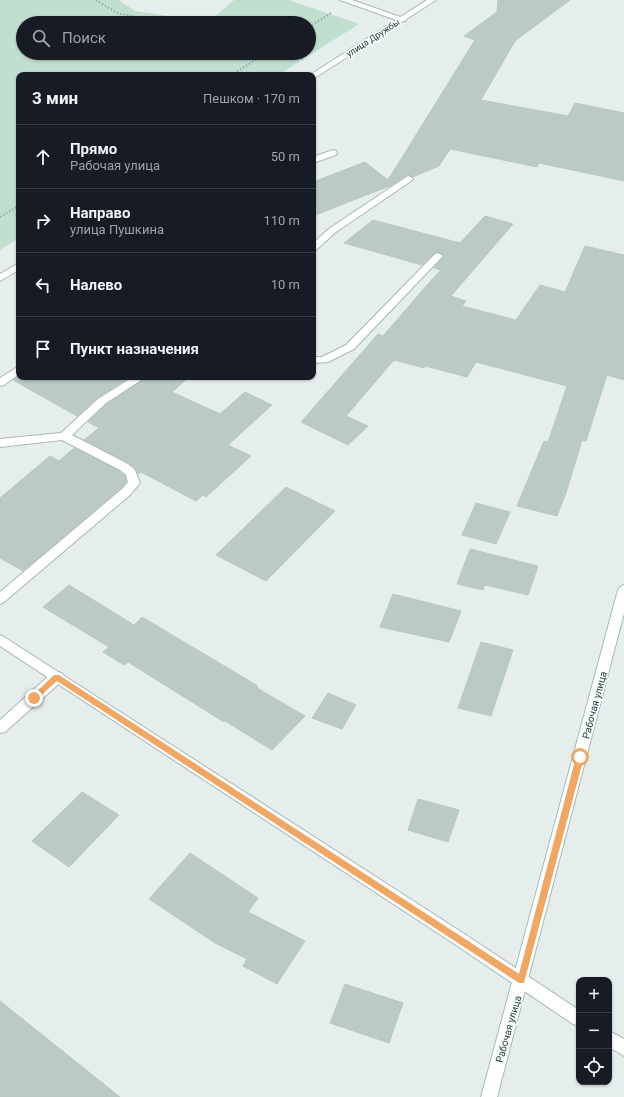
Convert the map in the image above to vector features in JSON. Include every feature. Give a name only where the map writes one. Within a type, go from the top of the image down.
[{"type":"main road","points":[[344,0],[402,19]]},
{"type":"main road","name":"улица Дружбы","points":[[316,75],[432,0]]},
{"type":"main road","points":[[316,159],[333,153]]},
{"type":"main road","points":[[316,245],[333,230],[408,179]]},
{"type":"main road","points":[[316,360],[324,360],[350,347],[438,256]]},
{"type":"main road","points":[[0,278],[16,268]]},
{"type":"main road","points":[[0,383],[16,371]]},
{"type":"main road","points":[[64,436],[102,401],[136,380]]},
{"type":"main road","points":[[0,443],[64,436],[124,467],[131,473],[134,483],[126,492],[0,599]]},
{"type":"main road","name":"Рабочая улица","points":[[489,1097],[522,981],[624,590]]},
{"type":"main road","points":[[0,640],[576,1017]]},
{"type":"main road","points":[[0,728],[57,677]]},
{"type":"main road","points":[[612,1040],[624,1048]]},
{"type":"path","points":[[96,0],[117,13],[132,16]]},
{"type":"path","points":[[236,72],[256,60]]},
{"type":"path","points":[[0,217],[16,208]]},
{"type":"green space","points":[[0,0],[119,0],[135,11],[168,16],[16,16],[16,60],[302,60],[283,72],[16,72],[16,240],[0,250]]},
{"type":"green space","points":[[234,0],[289,0],[359,24],[316,51],[316,16],[215,16]]},
{"type":"building","points":[[498,0],[570,0],[515,41],[481,100],[568,116],[575,103],[624,113],[624,181],[539,163],[537,167],[450,149],[439,166],[413,177],[407,175],[392,185],[316,215],[316,181],[365,162],[388,180],[475,40],[464,36],[497,12]]},
{"type":"building","points":[[485,216],[513,224],[451,296],[466,301],[462,306],[516,320],[540,285],[565,292],[585,246],[624,255],[624,380],[607,375],[586,441],[582,440],[566,493],[557,516],[517,506],[544,441],[548,442],[567,386],[476,362],[467,377],[394,360],[346,416],[368,426],[348,445],[301,422],[378,334],[383,336],[441,270],[434,268],[444,256],[439,252],[435,253],[422,265],[344,243],[373,220],[460,243]]},
{"type":"building","points":[[16,378],[16,380],[125,380],[97,398],[77,416],[13,380]]},
{"type":"building","points":[[143,380],[186,380],[172,392],[220,414],[245,392],[272,405],[228,445],[251,456],[206,497],[203,495],[196,501],[141,472],[138,474],[136,469],[129,463],[84,440],[99,428],[88,422],[107,404]]},
{"type":"building","points":[[74,448],[119,471],[125,476],[126,482],[121,488],[23,571],[0,558],[0,498],[50,456],[59,461]]},
{"type":"building","points":[[286,487],[335,511],[266,581],[216,555]]},
{"type":"building","points":[[476,503],[510,512],[496,544],[462,535]]},
{"type":"building","points":[[470,549],[538,566],[528,595],[485,585],[483,590],[457,584]]},
{"type":"building","points":[[69,585],[134,625],[142,617],[258,686],[257,688],[305,716],[272,750],[128,662],[124,665],[103,652],[109,647],[43,607]]},
{"type":"building","points":[[393,594],[461,611],[449,642],[380,627]]},
{"type":"building","points":[[481,642],[513,650],[491,716],[458,708]]},
{"type":"building","points":[[328,693],[356,705],[342,729],[312,718]]},
{"type":"building","points":[[82,792],[119,815],[69,867],[32,841]]},
{"type":"building","points":[[418,799],[459,810],[448,842],[408,830]]},
{"type":"building","points":[[190,853],[258,898],[248,912],[305,941],[277,984],[243,966],[247,959],[215,943],[149,899]]},
{"type":"building","points":[[345,984],[403,1003],[389,1043],[330,1023]]},
{"type":"building","points":[[0,1001],[120,1097],[0,1097]]},
{"type":"route","points":[[34,698],[57,677],[522,981],[580,757]]}]
